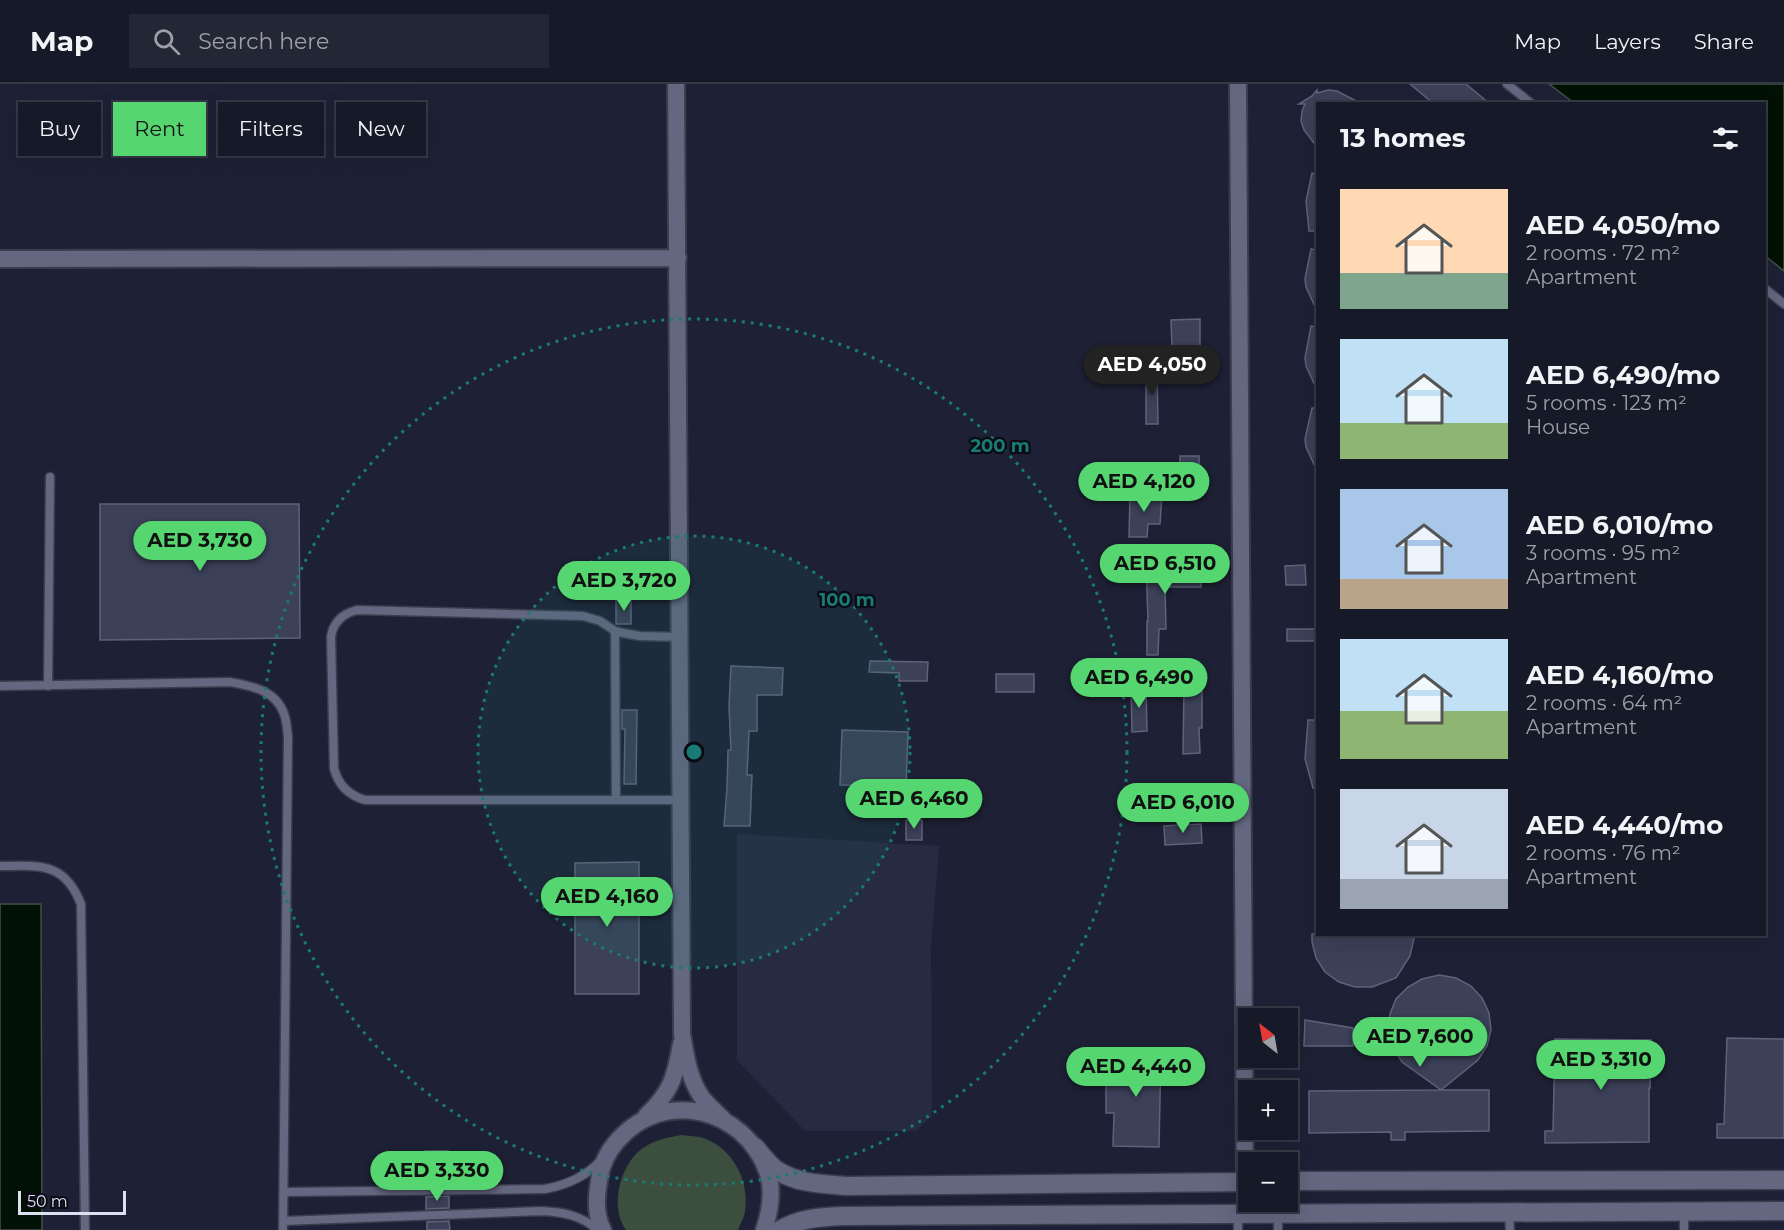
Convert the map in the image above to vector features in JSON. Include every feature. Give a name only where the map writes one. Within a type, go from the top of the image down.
[{"type":"street","points":[[603,1230],[596,1197],[600,1170],[613,1146],[624,1133],[662,1101],[678,1062],[682,1034],[676,84]]},
{"type":"street","points":[[1238,84],[1247,1152]]},
{"type":"street","points":[[0,259],[678,258]]},
{"type":"street","points":[[682,1034],[687,1063],[694,1083],[704,1100],[724,1120],[741,1132],[777,1171],[796,1179],[817,1184],[859,1186],[1238,1182]]},
{"type":"street","points":[[638,1123],[658,1114],[680,1110],[703,1112],[724,1120]]},
{"type":"street","points":[[755,1147],[768,1173],[771,1201],[764,1230]]},
{"type":"street","points":[[1298,1181],[1784,1180]]},
{"type":"street","points":[[780,1230],[790,1224],[815,1217],[843,1216],[1238,1222],[1510,1221],[1684,1211],[1784,1211]]},
{"type":"lane","points":[[1507,84],[1530,102]]},
{"type":"lane","points":[[1766,290],[1784,304]]},
{"type":"lane","points":[[48,686],[50,477]]},
{"type":"lane","points":[[681,637],[640,636],[615,631],[600,621],[583,615],[357,610],[338,619],[331,637],[334,768],[339,782],[349,793],[365,800],[682,800]]},
{"type":"lane","points":[[615,631],[616,800]]},
{"type":"lane","points":[[0,686],[230,682],[257,687],[274,698],[284,713],[288,737],[283,1226],[542,1211],[574,1216],[597,1230]]},
{"type":"lane","points":[[0,866],[35,866],[51,869],[65,877],[75,889],[81,904],[85,1230]]},
{"type":"lane","points":[[284,1192],[545,1189],[562,1186],[579,1178],[598,1164],[613,1146]]},
{"type":"lane","points":[[1684,1211],[1684,1230]]},
{"type":"shaded area","points":[[1549,84],[1784,84],[1784,271],[1766,257],[1766,102],[1573,102]]},
{"type":"shaded area","points":[[737,834],[939,846],[931,949],[932,1116],[916,1131],[805,1131],[737,1060]]},
{"type":"shaded area","points":[[0,904],[41,904],[42,1230],[0,1230]]},
{"type":"green space","points":[[681,1135],[711,1141],[730,1156],[736,1166],[745,1188],[746,1200],[738,1230],[626,1230],[618,1211],[618,1200],[622,1179],[631,1160],[648,1145]]},
{"type":"building","points":[[1410,84],[1466,84],[1488,102],[1432,102]]},
{"type":"building","points":[[1317,90],[1317,93],[1328,90],[1337,91],[1358,102],[1316,102],[1316,146],[1304,130],[1301,121],[1305,104],[1299,104]]},
{"type":"building","points":[[1312,173],[1316,174],[1316,231],[1309,231],[1306,201]]},
{"type":"building","points":[[1311,249],[1316,250],[1316,309],[1306,287],[1305,279]]},
{"type":"building","points":[[1200,319],[1200,347],[1172,348],[1171,320]]},
{"type":"building","points":[[1311,326],[1316,327],[1316,388],[1306,366],[1305,358]]},
{"type":"building","points":[[1146,367],[1157,367],[1158,424],[1146,424]]},
{"type":"building","points":[[1312,408],[1316,408],[1316,469],[1306,447],[1305,439]]},
{"type":"building","points":[[1180,456],[1199,456],[1199,469],[1180,469]]},
{"type":"building","points":[[1162,494],[1160,524],[1148,524],[1147,537],[1129,537],[1130,495]]},
{"type":"building","points":[[100,504],[299,504],[300,638],[100,640]]},
{"type":"building","points":[[1146,562],[1161,562],[1161,565],[1201,564],[1201,587],[1165,587],[1166,629],[1159,629],[1158,655],[1147,655]]},
{"type":"building","points":[[1305,565],[1306,585],[1286,585],[1285,566]]},
{"type":"building","points":[[616,600],[631,600],[631,624],[616,624]]},
{"type":"building","points":[[1287,629],[1316,629],[1316,641],[1287,641]]},
{"type":"building","points":[[870,661],[928,662],[927,681],[899,681],[899,673],[869,672]]},
{"type":"building","points":[[731,666],[783,668],[782,695],[757,695],[757,731],[749,731],[747,775],[752,775],[750,826],[724,826],[728,750],[731,750],[729,706]]},
{"type":"building","points":[[996,674],[1034,674],[1034,692],[996,692]]},
{"type":"building","points":[[1131,687],[1146,687],[1147,731],[1132,732]]},
{"type":"building","points":[[1184,687],[1202,687],[1200,753],[1183,754]]},
{"type":"building","points":[[622,710],[637,710],[636,784],[624,784],[625,729],[622,729]]},
{"type":"building","points":[[1308,720],[1316,720],[1316,788],[1313,788],[1305,759]]},
{"type":"building","points":[[842,730],[908,732],[906,786],[840,785]]},
{"type":"building","points":[[906,820],[922,820],[922,840],[906,840]]},
{"type":"building","points":[[1201,824],[1202,843],[1165,845],[1164,826]]},
{"type":"building","points":[[639,862],[639,994],[575,994],[575,863]]},
{"type":"building","points":[[1312,934],[1316,936],[1415,936],[1410,956],[1396,978],[1372,987],[1355,987],[1339,982],[1325,972],[1316,958]]},
{"type":"building","points":[[1439,975],[1456,978],[1471,986],[1482,998],[1489,1013],[1491,1030],[1487,1046],[1478,1060],[1441,1090],[1402,1062],[1393,1048],[1388,1032],[1390,1014],[1396,999],[1408,987],[1422,979]]},
{"type":"building","points":[[1305,1020],[1353,1028],[1353,1046],[1304,1046]]},
{"type":"building","points":[[1727,1038],[1784,1039],[1784,1138],[1717,1138],[1717,1124],[1724,1124]]},
{"type":"building","points":[[1555,1039],[1651,1040],[1649,1142],[1545,1143],[1545,1131],[1553,1131]]},
{"type":"building","points":[[1115,1050],[1161,1050],[1159,1147],[1113,1146],[1114,1113],[1106,1113],[1106,1084],[1115,1084]]},
{"type":"building","points":[[1489,1090],[1489,1131],[1405,1132],[1405,1140],[1391,1140],[1391,1132],[1309,1133],[1309,1091]]},
{"type":"building","points":[[425,1151],[448,1151],[449,1184],[426,1184]]},
{"type":"building","points":[[449,1196],[449,1208],[426,1209],[426,1197]]},
{"type":"building","points":[[449,1221],[450,1230],[427,1230],[427,1222]]}]
